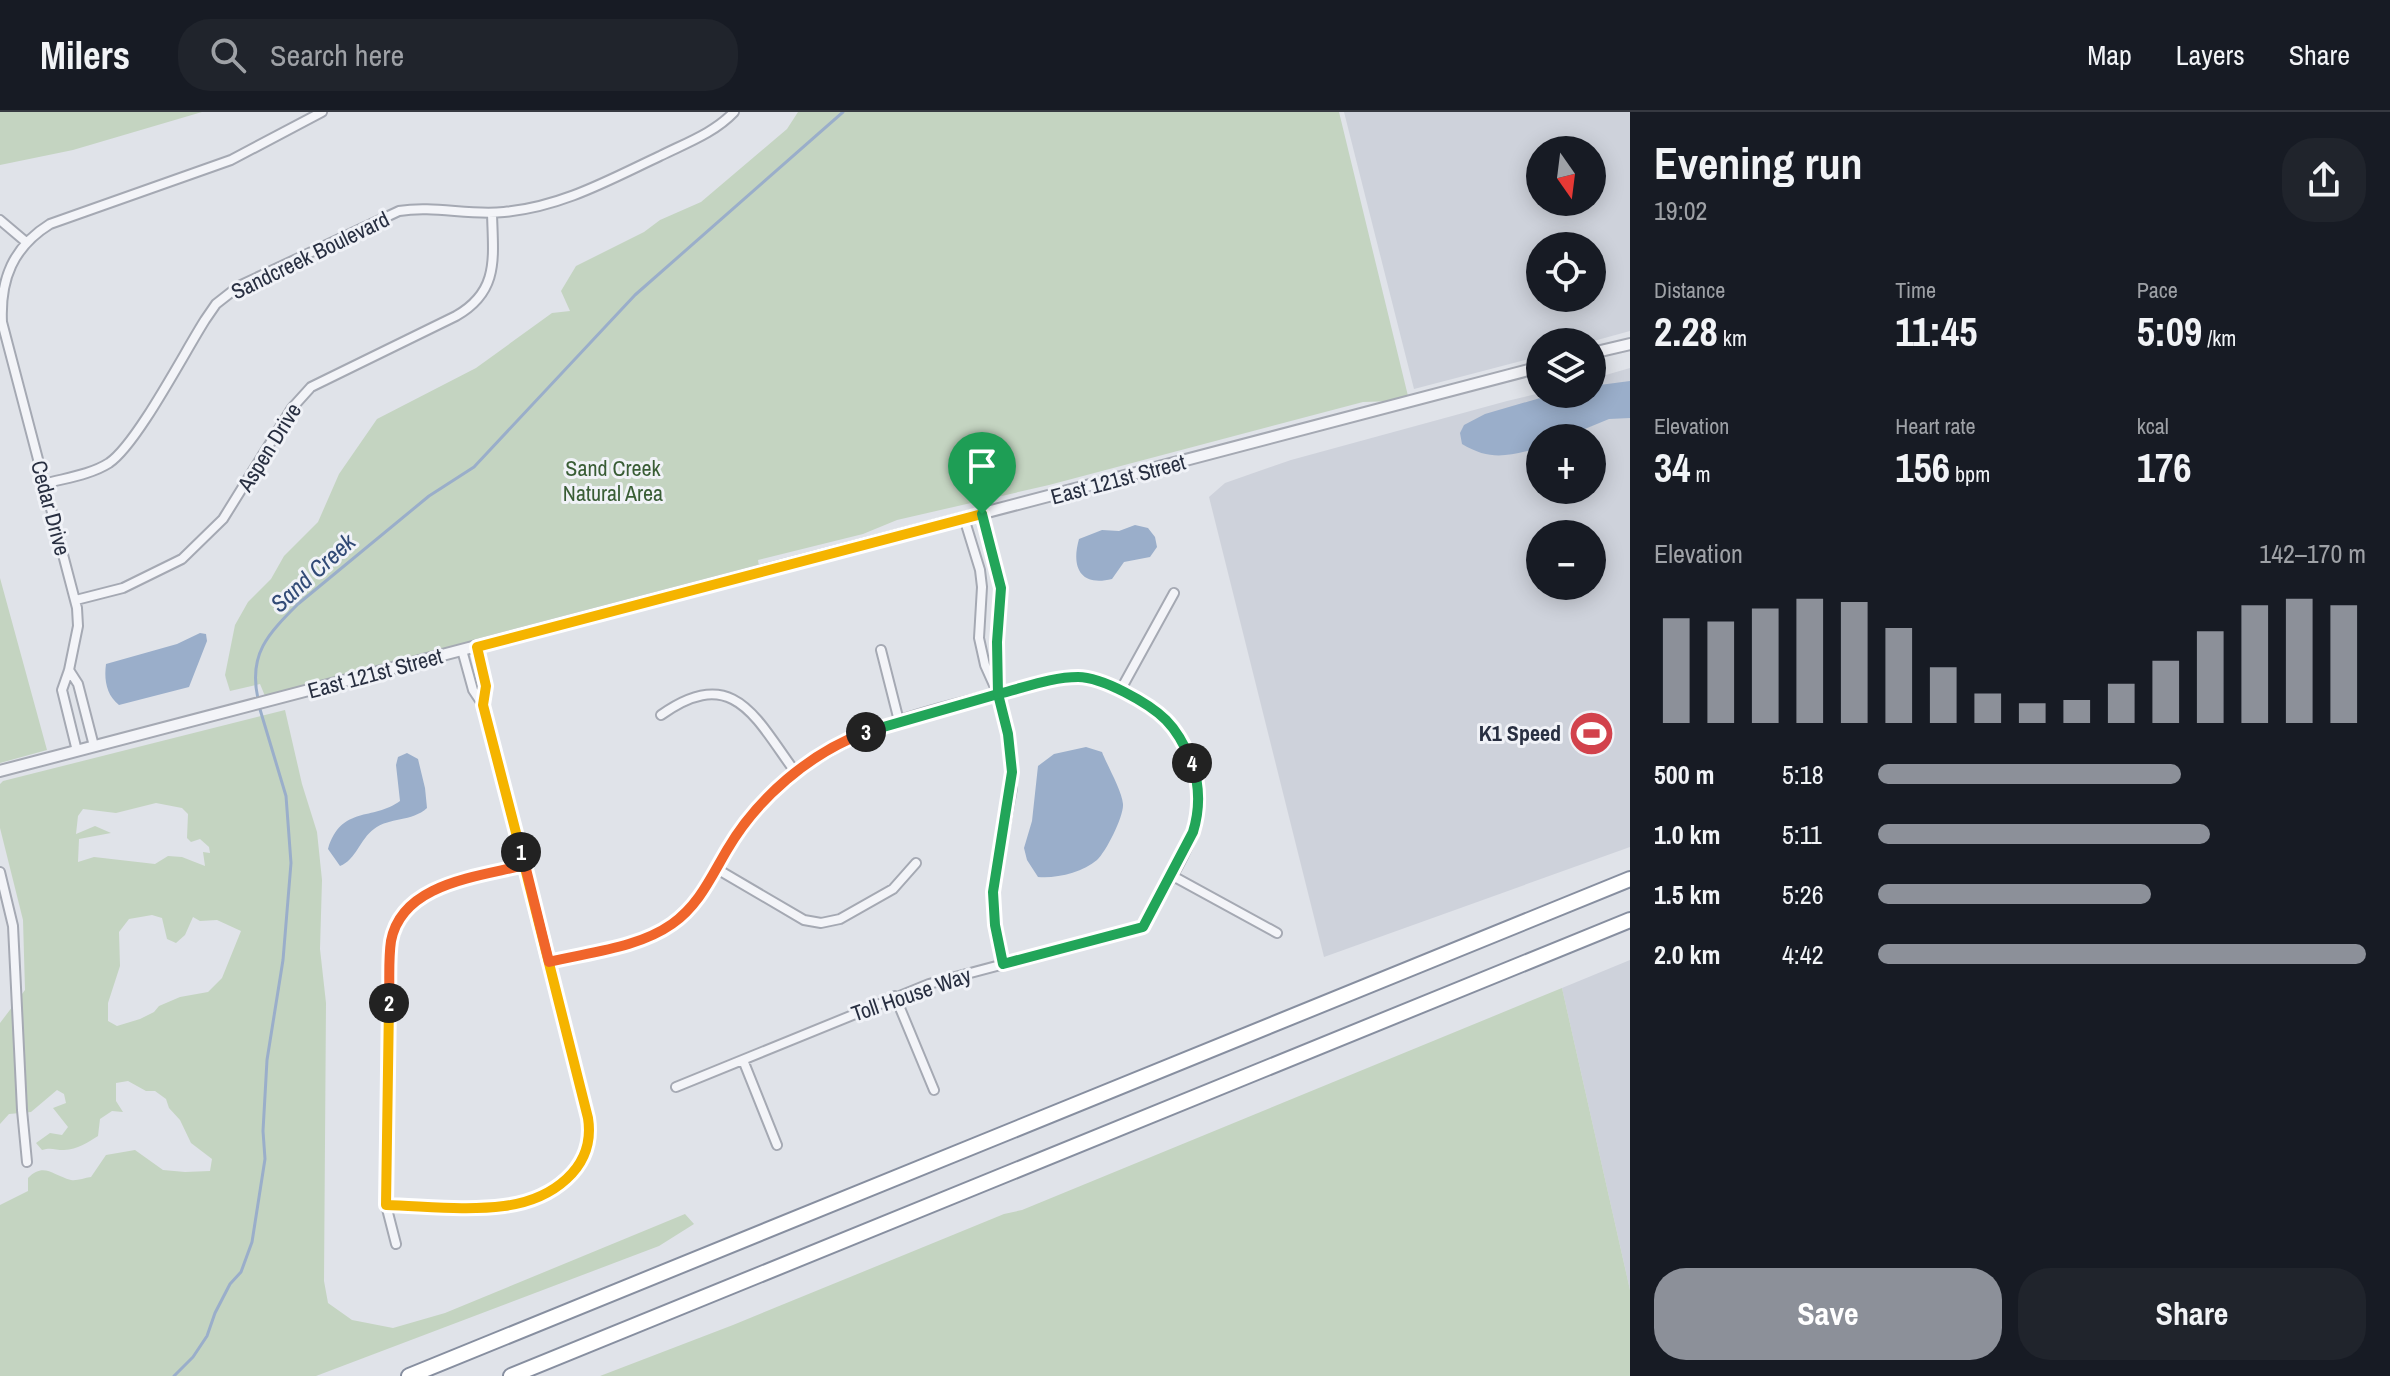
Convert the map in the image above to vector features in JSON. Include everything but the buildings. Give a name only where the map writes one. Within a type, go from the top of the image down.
[{"type":"highway","points":[[409,1376],[1630,879]]},
{"type":"highway","points":[[511,1376],[1630,920]]},
{"type":"street","name":"Cedar Drive","points":[[77,751],[62,690],[78,626],[76,600],[2,322],[1,294],[9,266],[26,242],[50,224],[231,160],[322,112]]},
{"type":"street","name":"Sandcreek Boulevard","points":[[44,484],[103,466],[119,455],[216,304],[239,286],[399,211],[418,209],[492,213],[532,208],[585,192],[706,134],[734,112]]},
{"type":"street","name":"Aspen Drive","points":[[76,600],[145,579],[194,550],[223,519],[292,408],[311,387],[456,316],[475,303],[492,271],[492,213]]},
{"type":"street","points":[[0,220],[26,242]]},
{"type":"street","points":[[0,259],[9,266]]},
{"type":"street","points":[[1606,350],[1630,344]]},
{"type":"street","name":"East 121st Street","points":[[0,771],[1526,371]]},
{"type":"street","points":[[982,514],[1001,588],[997,642],[998,694]]},
{"type":"street","points":[[964,518],[980,570],[979,638],[1008,734],[1012,772],[993,892],[995,925],[1003,964]]},
{"type":"street","points":[[1120,691],[1174,593]]},
{"type":"street","points":[[477,647],[486,686],[483,705]]},
{"type":"street","points":[[386,1205],[487,1207],[516,1204],[557,1187],[574,1174],[582,1162],[589,1138],[588,1118],[525,865],[483,705],[473,690],[462,650]]},
{"type":"street","points":[[881,650],[899,721]]},
{"type":"street","points":[[69,670],[78,684],[94,746]]},
{"type":"street","name":"Toll House Way","points":[[549,962],[633,942],[663,930],[689,910],[745,824],[780,786],[846,740],[899,721],[1056,679],[1082,677],[1097,680],[1142,702],[1166,720],[1180,738],[1194,769],[1198,793],[1197,819],[1143,927],[895,996],[676,1087]]},
{"type":"street","points":[[661,715],[679,704],[703,696],[717,694],[734,698],[749,711],[796,773]]},
{"type":"street","points":[[717,869],[804,920],[821,923],[840,919],[893,889],[916,863]]},
{"type":"street","points":[[396,1244],[386,1205],[390,955],[394,930],[400,916],[412,903],[433,890],[525,865]]},
{"type":"street","points":[[0,872],[13,926],[27,1162]]},
{"type":"street","points":[[1171,875],[1277,933]]},
{"type":"street","points":[[895,996],[934,1090]]},
{"type":"street","points":[[743,1060],[777,1145]]},
{"type":"shaded area","points":[[1344,112],[1630,112],[1630,331],[1606,338],[1606,328],[1526,328],[1526,360],[1414,389]]},
{"type":"shaded area","points":[[1630,368],[1630,847],[1324,957],[1209,497],[1225,483],[1291,460],[1526,396],[1526,408],[1606,408],[1606,375]]},
{"type":"shaded area","points":[[1630,960],[1630,1290],[1562,988]]},
{"type":"green space","points":[[0,112],[202,112],[73,150],[0,165]]},
{"type":"green space","name":"Sand Creek Natural Area","points":[[798,112],[1339,112],[1408,396],[1395,401],[1363,402],[1049,485],[897,520],[863,534],[758,560],[759,566],[265,696],[260,684],[230,691],[225,675],[235,625],[248,602],[271,579],[284,556],[318,522],[339,474],[377,419],[476,368],[552,313],[570,311],[561,291],[576,266],[644,232],[660,220],[701,202],[787,129]]},
{"type":"green space","points":[[0,578],[47,750],[0,763]]},
{"type":"green space","points":[[285,710],[317,832],[322,880],[320,949],[326,1003],[324,1281],[328,1303],[352,1320],[393,1328],[445,1313],[685,1214],[694,1224],[659,1246],[316,1376],[0,1376],[0,1205],[28,1191],[28,1178],[34,1173],[44,1170],[71,1180],[91,1177],[106,1155],[135,1150],[163,1170],[185,1172],[210,1171],[212,1159],[191,1143],[166,1099],[155,1091],[146,1091],[128,1081],[116,1083],[116,1101],[123,1112],[112,1111],[100,1119],[98,1136],[78,1147],[42,1150],[36,1143],[50,1133],[62,1135],[68,1127],[53,1108],[66,1103],[64,1094],[57,1090],[31,1112],[9,1114],[0,1124],[0,1023],[25,990],[23,920],[0,828],[0,784]],"holes":[[[156,803],[182,808],[188,814],[187,838],[191,842],[200,839],[209,847],[210,853],[203,852],[205,866],[182,857],[168,856],[155,864],[94,857],[78,862],[79,839],[111,833],[95,826],[76,834],[78,816],[83,809],[116,813]],[[152,915],[162,918],[167,939],[176,943],[185,935],[193,917],[200,921],[217,920],[241,931],[222,978],[208,992],[180,997],[140,1019],[117,1026],[108,1021],[108,1003],[120,966],[119,932],[129,919]]]},
{"type":"green space","points":[[1562,988],[1630,1290],[1630,1376],[600,1376],[1004,1214],[1022,1210]]},
{"type":"water","points":[[1630,381],[1630,418],[1609,419],[1597,424],[1526,424],[1526,451],[1510,455],[1482,453],[1462,444],[1460,433],[1464,425],[1485,414],[1526,402],[1526,408],[1606,408],[1606,384]]},
{"type":"water","points":[[1135,525],[1148,528],[1155,537],[1157,547],[1150,557],[1124,562],[1112,579],[1092,580],[1080,572],[1076,558],[1079,539],[1102,530],[1119,531]]},
{"type":"water","points":[[200,633],[206,634],[207,641],[189,687],[119,705],[111,696],[106,681],[106,664],[177,644]]},
{"type":"water","points":[[1086,747],[1102,752],[1122,799],[1121,817],[1097,860],[1069,874],[1038,877],[1027,860],[1024,848],[1032,821],[1038,766],[1054,754]]},
{"type":"water","points":[[407,753],[418,759],[427,808],[414,816],[374,829],[350,859],[340,866],[328,849],[334,835],[349,820],[400,801],[396,765],[398,757]]},
{"type":"waterway","name":"Sand Creek","points":[[258,699],[258,657],[270,635],[298,604],[429,496],[474,467],[635,295],[843,112]]},
{"type":"waterway","name":"Sand Creek","points":[[174,1376],[193,1357],[207,1336],[230,1284],[241,1272],[252,1242],[265,1159],[263,1131],[267,1060],[283,960],[291,863],[286,796],[259,706]]},
{"type":"place","name":"K1 Speed","points":[[1592,733]]},
{"type":"route","points":[[982,514],[477,647],[486,686],[483,705],[525,865],[549,962],[588,1118],[589,1138],[582,1162],[574,1174],[544,1194],[516,1204],[503,1207],[386,1205],[391,941],[400,916],[412,903],[433,890],[525,865],[549,962],[633,942],[663,930],[689,910],[752,816],[780,786],[824,752],[883,725],[998,694],[1012,757],[1012,788],[993,892],[995,925],[1003,964],[1143,927],[1197,819],[1197,780],[1191,760],[1166,720],[1142,702],[1097,680],[1070,677],[998,694],[997,642],[1001,588],[982,514]]}]
